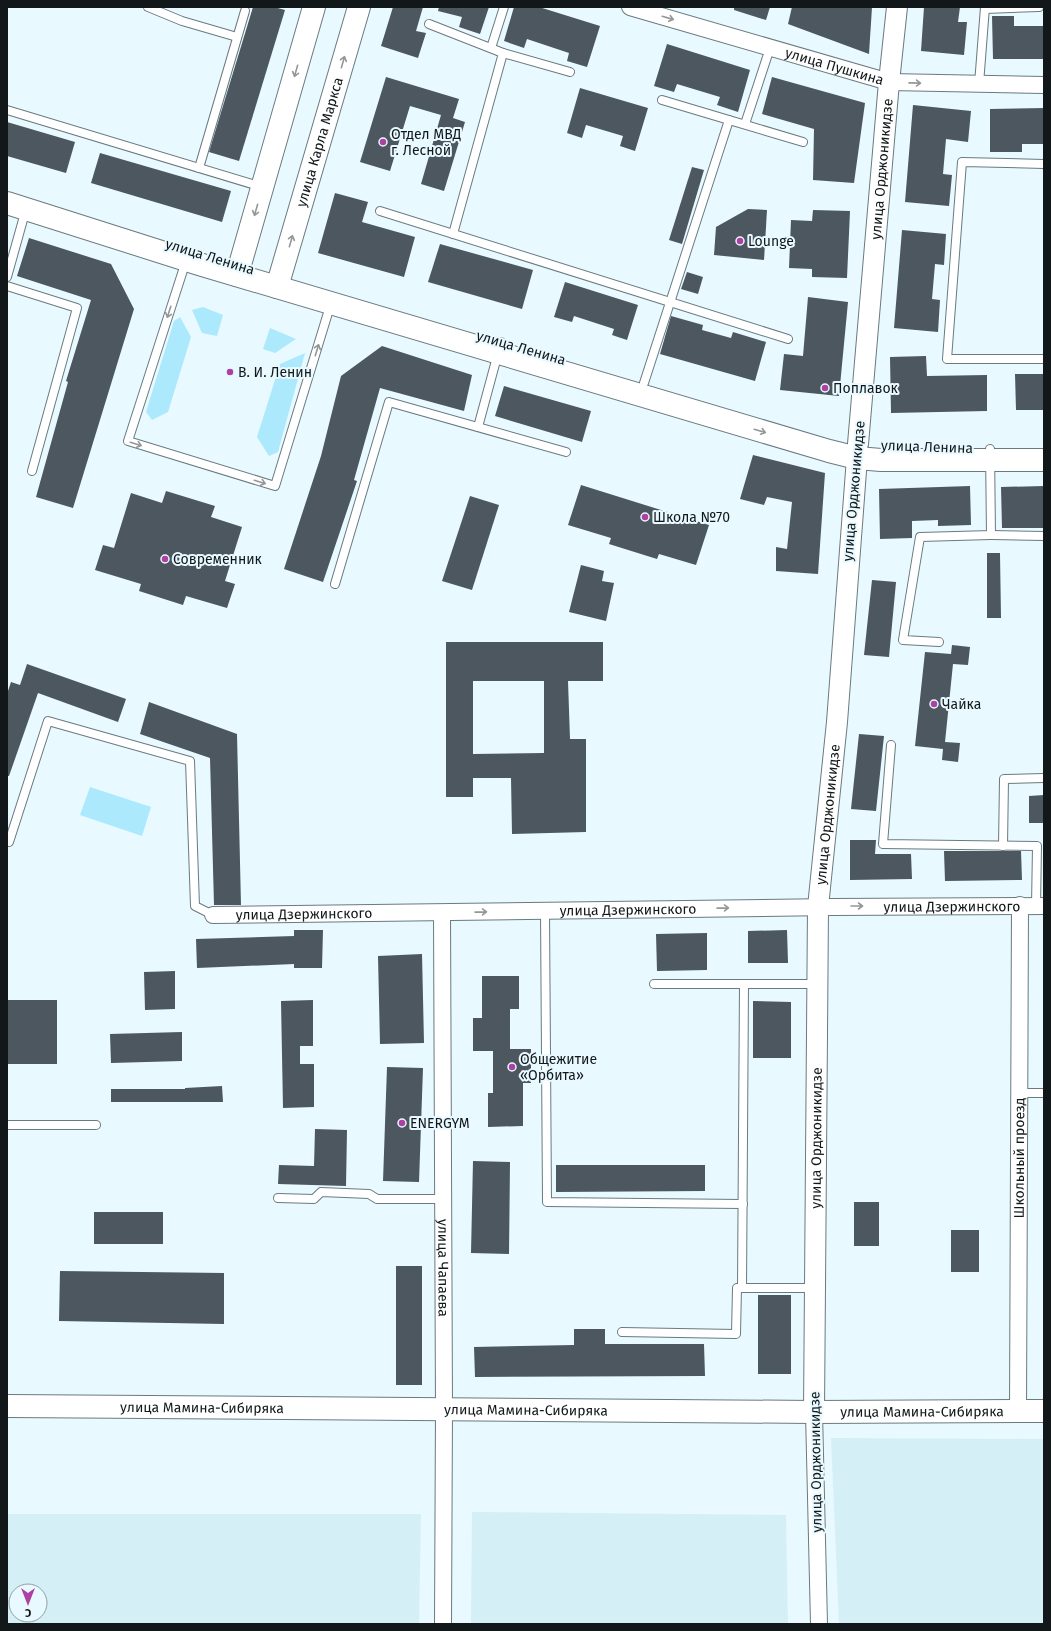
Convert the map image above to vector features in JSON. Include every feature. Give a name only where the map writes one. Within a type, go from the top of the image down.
[{"type":"main road","points":[[238,271],[314,7]]},
{"type":"main road","name":"улица Карла Маркса","points":[[279,283],[359,7]]},
{"type":"main road","name":"улица Ленина","points":[[7,192],[185,262],[238,271],[279,283],[330,306],[499,348],[857,451],[926,448],[991,454],[1044,450]]},
{"type":"main road","points":[[16,205],[185,262]]},
{"type":"main road","points":[[991,454],[1044,460]]},
{"type":"main road","name":"улица Мамина-Сибиряка","points":[[7,1406],[814,1412],[1044,1411]]},
{"type":"street","name":"улица Пушкина","points":[[630,7],[889,82],[1044,84]]},
{"type":"street","name":"улица Орджоникидзе","points":[[819,1624],[814,1412],[818,907],[838,722],[857,451],[889,82],[897,7]]},
{"type":"street","name":"Школьный проезд","points":[[1018,1412],[1020,905]]},
{"type":"street","name":"улица Дзержинского","points":[[212,915],[818,907],[1040,906]]},
{"type":"street","name":"улица Чапаева","points":[[442,913],[444,1410],[443,1624]]},
{"type":"lane","points":[[148,7],[182,21],[237,37]]},
{"type":"lane","points":[[491,48],[504,7]]},
{"type":"lane","points":[[979,84],[985,8],[1039,7]]},
{"type":"lane","points":[[198,168],[244,11]]},
{"type":"lane","points":[[429,24],[491,48],[570,72]]},
{"type":"lane","points":[[746,124],[770,48]]},
{"type":"lane","points":[[453,234],[503,52]]},
{"type":"lane","points":[[662,100],[803,142]]},
{"type":"lane","points":[[7,110],[262,187]]},
{"type":"lane","points":[[642,389],[729,120]]},
{"type":"lane","points":[[1044,164],[962,162],[947,359],[1044,359]]},
{"type":"lane","points":[[7,277],[16,205]]},
{"type":"lane","points":[[380,210],[788,339]]},
{"type":"lane","points":[[185,262],[128,441],[275,486],[330,306]]},
{"type":"lane","points":[[7,286],[77,308],[32,471]]},
{"type":"lane","points":[[478,427],[499,348]]},
{"type":"lane","points":[[335,584],[389,402],[566,452]]},
{"type":"lane","points":[[991,454],[991,535]]},
{"type":"lane","points":[[939,642],[903,640],[920,537],[991,535],[1044,536]]},
{"type":"lane","points":[[7,841],[9,842],[48,721],[190,761],[195,906],[212,915]]},
{"type":"lane","points":[[891,745],[883,844],[1037,846],[1040,906]]},
{"type":"lane","points":[[1003,846],[1004,779],[1044,778]]},
{"type":"lane","points":[[545,911],[547,1202],[743,1204]]},
{"type":"lane","points":[[654,984],[817,984]]},
{"type":"lane","points":[[742,1288],[744,984]]},
{"type":"lane","points":[[1019,1093],[1044,1093]]},
{"type":"lane","points":[[7,1125],[96,1125]]},
{"type":"lane","points":[[278,1198],[314,1198],[321,1192],[369,1194],[377,1198],[443,1199]]},
{"type":"lane","points":[[622,1332],[736,1334],[737,1288],[815,1288]]},
{"type":"shaded area","points":[[203,307],[223,315],[217,336],[202,333],[192,310]]},
{"type":"shaded area","points":[[180,317],[191,337],[168,412],[152,420],[146,412],[174,321]]},
{"type":"shaded area","points":[[270,328],[296,339],[275,353],[263,349]]},
{"type":"shaded area","points":[[305,353],[278,452],[269,456],[257,437],[280,364]]},
{"type":"shaded area","points":[[90,787],[151,807],[142,836],[80,815]]},
{"type":"shaded area","points":[[831,1438],[1044,1439],[1044,1624],[839,1624]]},
{"type":"shaded area","points":[[472,1512],[786,1515],[788,1624],[471,1624]]},
{"type":"shaded area","points":[[7,1514],[421,1514],[419,1624],[7,1624]]},
{"type":"building","points":[[253,7],[274,7],[285,10],[239,161],[209,152]]},
{"type":"building","points":[[393,7],[423,7],[416,31],[426,33],[418,58],[381,46]]},
{"type":"building","points":[[439,7],[489,7],[480,34],[459,27],[462,17],[438,11]]},
{"type":"building","points":[[514,7],[539,7],[600,26],[587,67],[567,61],[569,53],[527,39],[524,48],[504,41]]},
{"type":"building","points":[[734,7],[770,7],[766,20],[734,10]]},
{"type":"building","points":[[792,7],[872,7],[869,54],[788,24]]},
{"type":"building","points":[[924,7],[960,7],[958,22],[967,22],[964,55],[921,51]]},
{"type":"building","points":[[992,16],[1014,16],[1014,26],[1044,26],[1044,59],[993,59]]},
{"type":"building","points":[[667,44],[750,70],[738,112],[717,105],[720,97],[677,84],[674,92],[654,86]]},
{"type":"building","name":"Отдел МВД г. Лесной","points":[[386,77],[459,99],[453,118],[465,122],[444,191],[421,184],[441,115],[410,106],[390,171],[360,162]]},
{"type":"building","points":[[772,77],[865,103],[854,183],[813,180],[814,129],[762,114]]},
{"type":"building","points":[[580,88],[648,108],[635,151],[620,146],[623,136],[586,125],[582,138],[567,133]]},
{"type":"building","points":[[913,105],[971,111],[968,142],[946,139],[943,174],[952,175],[949,206],[905,202]]},
{"type":"building","points":[[1044,108],[1044,144],[1022,144],[1022,152],[990,152],[990,109]]},
{"type":"building","points":[[7,122],[75,142],[66,173],[7,156]]},
{"type":"building","points":[[100,153],[231,191],[222,222],[91,183]]},
{"type":"building","points":[[692,167],[704,170],[682,244],[669,240]]},
{"type":"building","points":[[335,193],[368,202],[362,222],[415,237],[404,277],[318,253]]},
{"type":"building","name":"Lounge","points":[[748,209],[767,210],[764,260],[714,255],[716,227]]},
{"type":"building","points":[[813,210],[850,211],[847,278],[812,277],[812,269],[789,268],[791,220],[812,221]]},
{"type":"building","points":[[902,230],[946,234],[944,265],[935,264],[932,299],[940,300],[938,332],[894,328]]},
{"type":"building","points":[[29,238],[111,264],[134,309],[73,508],[36,497],[68,382],[66,381],[91,300],[17,276]]},
{"type":"building","points":[[440,244],[533,270],[522,309],[428,282]]},
{"type":"building","points":[[687,272],[703,277],[698,294],[681,289]]},
{"type":"building","points":[[565,282],[638,305],[627,340],[612,335],[614,329],[574,316],[572,322],[554,317]]},
{"type":"building","points":[[808,297],[848,302],[839,396],[780,390],[784,354],[803,356]]},
{"type":"building","points":[[671,316],[703,325],[702,330],[731,338],[733,332],[766,342],[755,381],[660,354]]},
{"type":"building","points":[[382,346],[472,375],[464,411],[380,388],[354,480],[357,481],[323,582],[284,569],[321,456],[341,376]]},
{"type":"building","points":[[926,356],[927,376],[987,375],[987,411],[891,413],[890,357]]},
{"type":"building","points":[[1015,374],[1044,374],[1044,410],[1016,410]]},
{"type":"building","points":[[504,386],[591,411],[582,442],[495,416]]},
{"type":"building","points":[[753,455],[825,473],[818,574],[776,571],[776,547],[787,549],[792,502],[767,497],[764,505],[740,499]]},
{"type":"building","points":[[581,485],[709,525],[696,565],[659,554],[657,559],[609,544],[611,538],[568,525]]},
{"type":"building","points":[[970,486],[971,525],[938,526],[938,520],[912,521],[912,538],[880,539],[879,489]]},
{"type":"building","points":[[1044,486],[1044,528],[1002,528],[1001,487]]},
{"type":"building","name":"Современник","points":[[166,491],[215,506],[211,517],[242,527],[225,581],[235,584],[227,608],[186,596],[183,605],[139,591],[141,584],[95,570],[103,545],[114,548],[131,493],[162,503]]},
{"type":"building","points":[[470,496],[499,505],[472,590],[442,581]]},
{"type":"building","points":[[987,553],[1000,553],[1001,618],[987,618]]},
{"type":"building","points":[[581,565],[604,571],[602,581],[614,583],[606,621],[569,612]]},
{"type":"building","points":[[872,580],[896,582],[889,657],[864,655]]},
{"type":"building","points":[[446,642],[603,642],[603,681],[568,681],[570,739],[586,739],[586,832],[512,834],[511,778],[473,778],[473,797],[446,797]],"holes":[[[473,681],[544,681],[544,753],[473,754]]]},
{"type":"building","name":"Чайка","points":[[952,645],[970,647],[968,665],[953,664],[945,742],[960,743],[958,762],[942,760],[943,749],[915,746],[925,652],[951,654]]},
{"type":"building","points":[[27,664],[126,699],[118,722],[38,693],[9,776],[7,776],[7,694],[11,682],[20,685]]},
{"type":"building","points":[[149,702],[237,734],[241,905],[214,905],[210,758],[140,734]]},
{"type":"building","points":[[859,734],[884,736],[876,811],[851,809]]},
{"type":"building","points":[[1044,795],[1044,823],[1029,823],[1029,796]]},
{"type":"building","points":[[850,840],[876,840],[875,854],[911,854],[912,879],[850,880]]},
{"type":"building","points":[[944,851],[1021,851],[1022,880],[945,881]]},
{"type":"building","points":[[294,930],[323,930],[322,968],[294,968],[294,964],[197,968],[196,939],[294,936]]},
{"type":"building","points":[[787,930],[788,963],[748,963],[748,931]]},
{"type":"building","points":[[707,933],[707,970],[657,971],[656,934]]},
{"type":"building","points":[[422,954],[424,1043],[380,1044],[378,956]]},
{"type":"building","points":[[175,971],[175,1009],[145,1010],[144,972]]},
{"type":"building","name":"Общежитие «Орбита»","points":[[482,976],[519,976],[519,1009],[510,1009],[510,1049],[531,1049],[531,1083],[523,1083],[523,1126],[488,1127],[488,1093],[493,1093],[493,1051],[473,1051],[473,1018],[482,1018]]},
{"type":"building","points":[[7,1000],[57,1000],[57,1064],[7,1064]]},
{"type":"building","points":[[313,1000],[313,1046],[300,1046],[300,1064],[314,1064],[314,1107],[283,1108],[281,1001]]},
{"type":"building","points":[[753,1001],[791,1002],[791,1058],[753,1058]]},
{"type":"building","points":[[182,1032],[182,1061],[111,1063],[110,1034]]},
{"type":"building","points":[[387,1067],[423,1068],[419,1182],[383,1181]]},
{"type":"building","points":[[222,1086],[223,1102],[111,1102],[111,1089],[185,1089]]},
{"type":"building","points":[[315,1129],[347,1130],[346,1186],[278,1184],[279,1165],[314,1166]]},
{"type":"building","points":[[473,1161],[510,1162],[509,1254],[471,1253]]},
{"type":"building","points":[[556,1165],[705,1165],[705,1191],[556,1192]]},
{"type":"building","points":[[854,1202],[879,1202],[879,1246],[854,1246]]},
{"type":"building","points":[[94,1212],[163,1212],[163,1244],[94,1244]]},
{"type":"building","points":[[951,1230],[979,1230],[979,1272],[951,1272]]},
{"type":"building","points":[[396,1266],[422,1266],[422,1385],[396,1385]]},
{"type":"building","points":[[60,1271],[224,1273],[224,1324],[59,1321]]},
{"type":"building","points":[[758,1295],[791,1295],[791,1374],[758,1374]]},
{"type":"building","points":[[574,1329],[605,1329],[605,1344],[704,1344],[705,1376],[475,1377],[474,1347],[574,1345]]},
{"type":"place","name":"Отдел МВД г. Лесной","points":[[383,142]]},
{"type":"place","name":"Lounge","points":[[740,241]]},
{"type":"place","name":"В. И. Ленин","points":[[230,372]]},
{"type":"place","name":"Поплавок","points":[[825,388]]},
{"type":"place","name":"Школа №70","points":[[645,517]]},
{"type":"place","name":"Современник","points":[[165,559]]},
{"type":"place","name":"Чайка","points":[[934,704]]},
{"type":"place","name":"Общежитие «Орбита»","points":[[512,1067]]},
{"type":"place","name":"ENERGYM","points":[[402,1123]]}]
